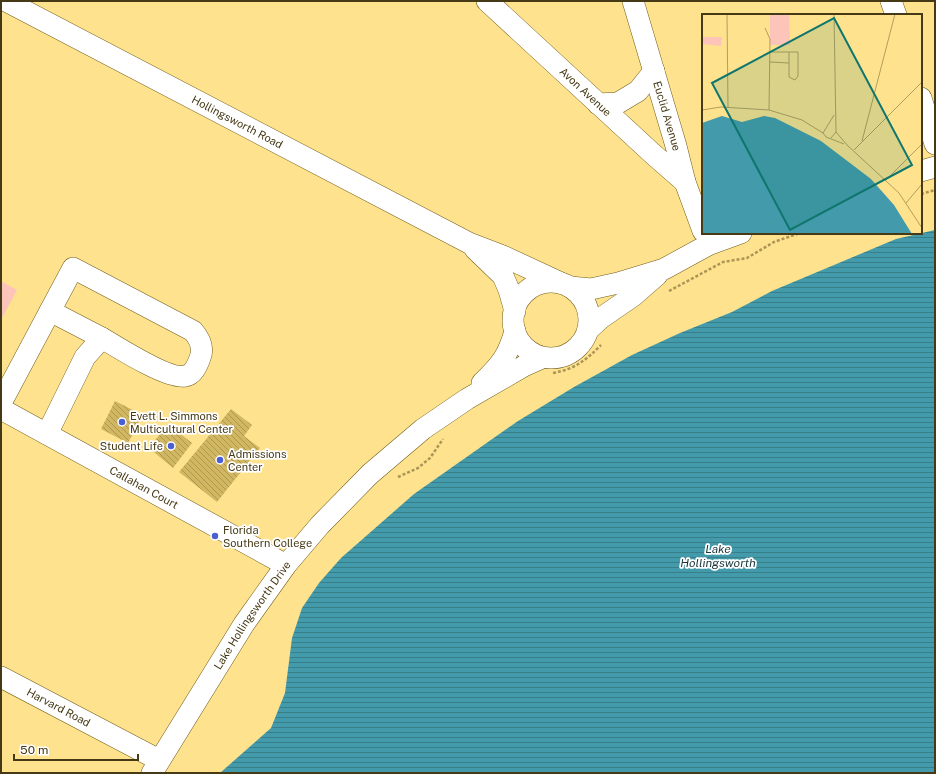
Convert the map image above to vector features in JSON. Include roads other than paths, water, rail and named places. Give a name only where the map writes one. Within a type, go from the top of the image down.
[{"type":"street","name":"Hollingsworth Road","points":[[6,1],[469,243],[503,256],[566,285]]},
{"type":"street","name":"Avon Avenue","points":[[487,1],[685,182]]},
{"type":"street","name":"Euclid Avenue","points":[[633,1],[676,146],[685,182],[702,228]]},
{"type":"street","points":[[891,1],[896,14]]},
{"type":"street","points":[[598,104],[618,103],[638,91],[654,71]]},
{"type":"street","points":[[922,101],[935,144]]},
{"type":"street","points":[[922,171],[935,167]]},
{"type":"street","points":[[596,337],[601,318],[632,296],[705,236],[729,234]]},
{"type":"street","name":"Hollingsworth Road","points":[[469,243],[503,276],[509,290],[515,321]]},
{"type":"street","points":[[1,403],[50,310],[73,268],[193,331],[200,339],[202,354],[195,370],[185,376],[173,376],[135,358],[50,310]]},
{"type":"street","points":[[596,337],[584,340],[570,354],[552,359],[544,366],[524,348],[518,340],[515,321],[518,302],[524,294],[532,288],[542,284],[551,282],[591,289],[618,283],[664,269]]},
{"type":"street","points":[[566,285],[581,297],[588,310],[596,337]]},
{"type":"street","name":"Lake Hollingsworth Drive","points":[[467,399],[502,362],[510,346],[515,321]]},
{"type":"street","points":[[47,434],[85,357],[102,338]]},
{"type":"street","name":"Lake Hollingsworth Drive","points":[[156,766],[244,624],[286,565],[320,525],[370,474],[423,429],[467,399],[524,366],[544,366]]},
{"type":"street","name":"Callahan Court","points":[[1,409],[286,565]]},
{"type":"street","name":"Harvard Road","points":[[1,677],[156,766]]},
{"type":"water","name":"Lake Hollingsworth","points":[[935,230],[935,773],[220,773],[271,728],[285,693],[292,638],[302,608],[319,583],[341,558],[414,494],[518,421],[574,387],[632,355],[680,333],[732,312],[772,291],[896,239]]},
{"type":"place","name":"Evett L. Simmons Multicultural Center","points":[[122,422]]},
{"type":"place","name":"Student Life","points":[[171,446]]},
{"type":"place","name":"Admissions Center","points":[[220,460]]},
{"type":"place","name":"Florida Southern College","points":[[215,536]]}]
